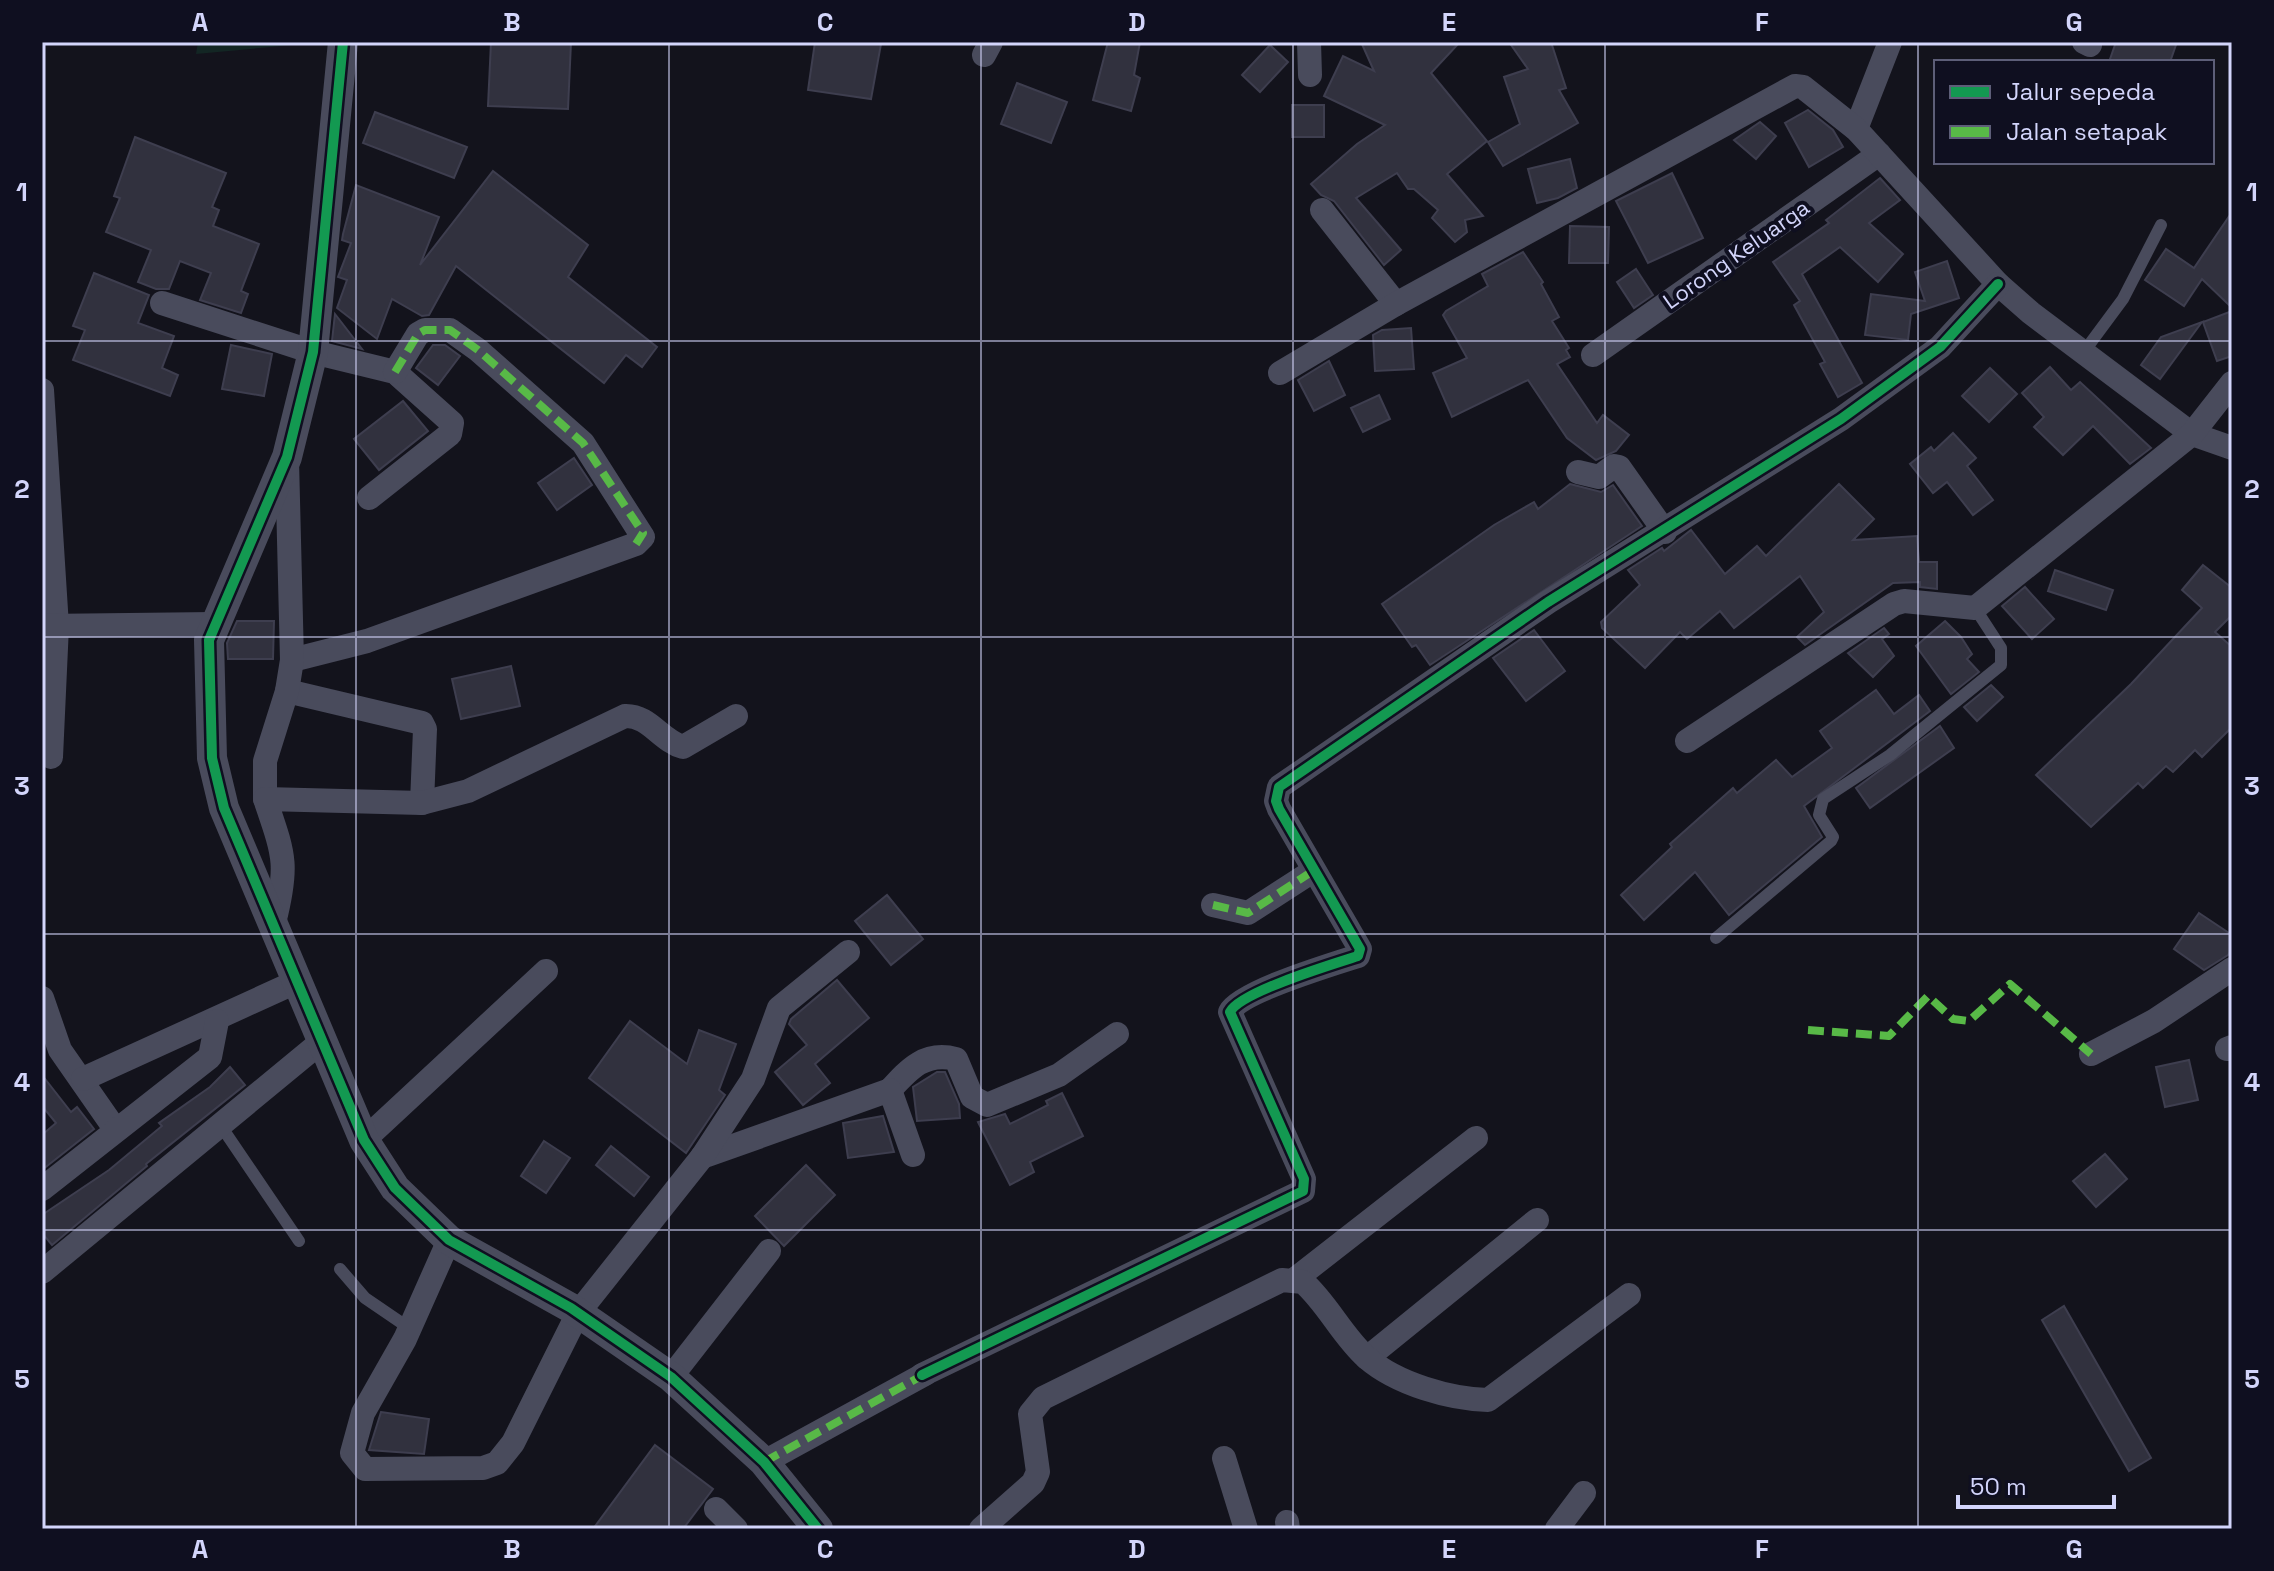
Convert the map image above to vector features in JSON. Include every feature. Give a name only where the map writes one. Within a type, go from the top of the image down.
[{"type":"street","points":[[343,42],[313,352],[287,457],[209,640],[212,758],[224,808],[364,1140],[395,1188],[449,1240],[578,1313],[671,1377],[764,1462],[818,1529]]},
{"type":"street","points":[[1309,42],[1310,75]]},
{"type":"street","points":[[1856,129],[1890,42]]},
{"type":"street","points":[[1280,373],[1396,304],[1795,86],[1808,88],[1856,129],[1998,284],[2083,353],[2192,434],[2232,448]]},
{"type":"street","name":"Lorong Keluarga","points":[[1593,355],[1879,154]]},
{"type":"street","points":[[1322,210],[1396,304]]},
{"type":"street","points":[[764,1462],[923,1374],[1303,1191],[1304,1179],[1230,1012],[1238,1003],[1359,954],[1358,946],[1279,809],[1276,801],[1279,787],[1548,602],[1665,532],[1841,419],[1940,347],[1998,284]]},
{"type":"street","points":[[162,303],[313,352],[395,372],[452,423],[452,430],[369,498]]},
{"type":"street","points":[[292,660],[367,641],[636,544],[643,537],[583,443],[478,350],[450,330],[425,330],[418,334],[395,372]]},
{"type":"street","points":[[1687,741],[1894,604],[1904,601],[1975,608],[2192,434],[2232,383]]},
{"type":"street","points":[[42,390],[51,757]]},
{"type":"street","points":[[274,923],[285,880],[285,865],[265,799],[265,761],[287,691],[292,660],[287,457]]},
{"type":"street","points":[[1578,472],[1599,477],[1614,466],[1619,467],[1665,532]]},
{"type":"street","points":[[49,626],[214,624]]},
{"type":"street","points":[[287,691],[422,723],[425,729],[422,803]]},
{"type":"street","points":[[265,799],[422,803],[468,791],[625,716],[643,719],[664,739],[683,747],[736,716]]},
{"type":"street","points":[[1213,905],[1248,913],[1313,871]]},
{"type":"street","points":[[449,1240],[409,1328],[363,1413],[352,1453],[365,1469],[483,1468],[497,1463],[513,1443],[578,1313],[702,1157],[753,1079],[779,1008],[848,952]]},
{"type":"street","points":[[2091,1054],[2154,1021],[2232,969]]},
{"type":"street","points":[[364,1140],[546,971]]},
{"type":"street","points":[[83,1079],[217,1021],[298,981]]},
{"type":"street","points":[[42,998],[51,1054],[83,1079],[115,1129]]},
{"type":"street","points":[[42,1189],[210,1057],[217,1021]]},
{"type":"street","points":[[702,1157],[890,1090],[922,1060],[943,1056],[956,1059],[972,1097],[987,1105],[1059,1075],[1117,1034]]},
{"type":"street","points":[[42,1272],[321,1042]]},
{"type":"street","points":[[890,1090],[913,1155]]},
{"type":"street","points":[[1294,1280],[1476,1138]]},
{"type":"street","points":[[1367,1358],[1537,1220]]},
{"type":"street","points":[[671,1377],[769,1251]]},
{"type":"street","points":[[981,1529],[1033,1483],[1039,1464],[1030,1414],[1043,1398],[1282,1280],[1294,1280],[1309,1288],[1367,1358],[1399,1378],[1488,1400],[1629,1295]]},
{"type":"street","points":[[1224,1458],[1246,1529]]},
{"type":"street","points":[[1557,1529],[1584,1493]]},
{"type":"street","points":[[716,1509],[736,1529]]},
{"type":"lane","points":[[2083,353],[2123,299],[2161,225]]},
{"type":"lane","points":[[1716,938],[1831,841],[1833,837],[1819,815],[1823,799],[1890,755],[2001,665],[2001,648],[1975,608]]},
{"type":"lane","points":[[221,1126],[299,1241]]},
{"type":"lane","points":[[340,1269],[365,1298],[409,1328]]},
{"type":"green space","points":[[198,42],[324,42],[196,54]]},
{"type":"building","points":[[491,42],[571,42],[568,109],[488,106]]},
{"type":"building","points":[[815,42],[881,44],[871,99],[808,90]]},
{"type":"building","points":[[1108,42],[1140,42],[1134,75],[1140,78],[1131,111],[1093,100]]},
{"type":"building","points":[[1361,42],[1460,42],[1431,73],[1487,141],[1447,174],[1483,216],[1465,220],[1467,232],[1455,242],[1432,218],[1438,210],[1414,189],[1408,189],[1397,173],[1356,198],[1401,250],[1384,265],[1334,201],[1321,195],[1311,184],[1357,144],[1385,125],[1324,96],[1343,56],[1374,71]]},
{"type":"building","points":[[1509,42],[1551,42],[1566,88],[1559,90],[1578,123],[1503,166],[1488,142],[1520,124],[1504,77],[1528,69]]},
{"type":"building","points":[[2116,42],[2177,42],[2171,60],[2110,60]]},
{"type":"building","points":[[1270,45],[1288,62],[1260,92],[1242,75]]},
{"type":"building","points":[[1017,83],[1067,102],[1051,143],[1001,124]]},
{"type":"building","points":[[1292,105],[1324,105],[1324,137],[1292,137]]},
{"type":"building","points":[[1808,110],[1833,130],[1843,147],[1809,167],[1785,123]]},
{"type":"building","points":[[375,112],[467,147],[454,178],[363,143]]},
{"type":"building","points":[[1760,122],[1776,136],[1756,159],[1734,140]]},
{"type":"building","points":[[135,137],[226,173],[212,207],[219,210],[213,226],[259,244],[241,291],[248,294],[241,313],[200,300],[211,273],[180,261],[169,289],[156,289],[138,282],[151,250],[106,232],[120,198],[114,196]]},
{"type":"building","points":[[1570,159],[1577,188],[1558,198],[1537,203],[1528,169]]},
{"type":"building","points":[[493,171],[588,245],[568,277],[657,347],[642,367],[626,355],[604,383],[456,266],[429,315],[422,316],[392,299],[377,339],[337,308],[347,280],[338,277],[351,243],[342,240],[356,185],[439,217],[420,265]]},
{"type":"building","points":[[1672,173],[1703,238],[1648,263],[1616,201]]},
{"type":"building","points":[[1880,178],[1900,200],[1869,223],[1903,254],[1878,282],[1840,247],[1802,274],[1862,383],[1838,397],[1820,364],[1825,362],[1794,305],[1800,301],[1773,262],[1829,223],[1826,220]]},
{"type":"building","points":[[2232,212],[2232,308],[2202,279],[2184,306],[2145,280],[2166,249],[2194,268]]},
{"type":"building","points":[[1570,226],[1609,227],[1608,263],[1569,263]]},
{"type":"building","points":[[1523,252],[1543,282],[1541,284],[1559,317],[1552,321],[1569,348],[1566,350],[1570,357],[1557,364],[1597,423],[1603,415],[1629,435],[1616,451],[1596,460],[1567,438],[1528,380],[1452,417],[1433,373],[1467,358],[1443,315],[1488,286],[1482,274]]},
{"type":"building","points":[[1947,261],[1959,298],[1911,314],[1908,340],[1865,335],[1871,294],[1925,301],[1915,272]]},
{"type":"building","points":[[1636,269],[1653,295],[1634,308],[1617,282]]},
{"type":"building","points":[[94,273],[149,295],[138,323],[174,336],[162,368],[178,375],[170,396],[73,360],[85,330],[73,326]]},
{"type":"building","points":[[2232,311],[2232,356],[2217,361],[2203,322]]},
{"type":"building","points":[[335,314],[362,349],[332,341]]},
{"type":"building","points":[[2202,322],[2160,379],[2141,365],[2161,337]]},
{"type":"building","points":[[1411,328],[1414,369],[1375,371],[1373,335],[1382,330]]},
{"type":"building","points":[[231,345],[272,354],[264,396],[222,389]]},
{"type":"building","points":[[433,345],[445,345],[460,356],[438,385],[416,368]]},
{"type":"building","points":[[1329,361],[1345,395],[1314,411],[1298,380]]},
{"type":"building","points":[[2050,367],[2071,390],[2080,382],[2151,448],[2130,464],[2093,426],[2063,455],[2034,427],[2044,417],[2022,393]]},
{"type":"building","points":[[1990,368],[2017,394],[1989,422],[1962,396]]},
{"type":"building","points":[[1379,395],[1390,419],[1363,432],[1351,408]]},
{"type":"building","points":[[403,401],[428,431],[379,470],[354,439]]},
{"type":"building","points":[[1953,433],[1976,458],[1967,466],[1993,500],[1973,515],[1947,482],[1933,493],[1910,464],[1931,447],[1934,451]]},
{"type":"building","points":[[574,458],[592,485],[557,510],[538,483]]},
{"type":"building","points":[[1570,484],[1601,492],[1613,485],[1642,526],[1430,665],[1416,645],[1412,647],[1382,604],[1494,525],[1534,502],[1538,509]]},
{"type":"building","points":[[1839,484],[1874,519],[1853,540],[1917,536],[1919,562],[1937,562],[1937,589],[1920,587],[1920,582],[1893,583],[1805,645],[1797,637],[1824,612],[1800,576],[1734,628],[1720,611],[1687,639],[1680,632],[1645,668],[1602,628],[1601,622],[1640,585],[1628,570],[1662,548],[1664,551],[1691,530],[1725,574],[1757,546],[1766,556]]},
{"type":"building","points":[[2203,565],[2232,588],[2232,615],[2215,632],[2232,647],[2232,727],[2202,757],[2195,750],[2173,772],[2166,766],[2143,788],[2138,783],[2091,827],[2036,775],[2131,684],[2202,608],[2182,590]]},
{"type":"building","points":[[2055,570],[2113,590],[2106,610],[2048,591]]},
{"type":"building","points":[[2025,587],[2054,619],[2032,639],[2002,606]]},
{"type":"building","points":[[237,621],[274,621],[273,659],[228,659],[227,643]]},
{"type":"building","points":[[1945,621],[1961,637],[1972,654],[1967,659],[1979,672],[1951,694],[1916,646]]},
{"type":"building","points":[[1884,628],[1889,634],[1882,639],[1894,656],[1873,677],[1848,653]]},
{"type":"building","points":[[1534,630],[1565,671],[1526,701],[1493,658]]},
{"type":"building","points":[[511,666],[520,706],[461,719],[452,679]]},
{"type":"building","points":[[1991,685],[2003,697],[1977,721],[1964,707]]},
{"type":"building","points":[[1876,690],[1894,714],[1919,695],[1930,711],[1804,806],[1822,837],[1729,915],[1695,872],[1644,920],[1621,895],[1672,847],[1670,844],[1733,788],[1737,793],[1776,760],[1792,777],[1832,748],[1820,731]]},
{"type":"building","points":[[1940,726],[1954,748],[1870,808],[1856,788]]},
{"type":"building","points":[[887,895],[923,939],[891,965],[855,921]]},
{"type":"building","points":[[2199,913],[2232,935],[2232,949],[2228,955],[2204,970],[2174,949]]},
{"type":"building","points":[[837,980],[869,1018],[815,1064],[830,1083],[803,1105],[775,1072],[807,1045],[789,1024],[791,1019]]},
{"type":"building","points":[[630,1021],[687,1064],[699,1030],[736,1044],[719,1090],[725,1095],[686,1153],[589,1078]]},
{"type":"building","points":[[2189,1060],[2198,1100],[2165,1107],[2156,1067]]},
{"type":"building","points":[[230,1067],[245,1085],[52,1245],[42,1233],[42,1215],[109,1170],[162,1126],[159,1123],[210,1087]]},
{"type":"building","points":[[937,1072],[945,1072],[959,1104],[960,1118],[917,1121],[913,1087]]},
{"type":"building","points":[[42,1075],[71,1112],[77,1107],[94,1129],[42,1170],[42,1135],[56,1123],[42,1106]]},
{"type":"building","points":[[1062,1093],[1083,1136],[1030,1162],[1034,1172],[1010,1185],[978,1122],[1005,1114],[1010,1124],[1048,1105],[1046,1101]]},
{"type":"building","points":[[883,1116],[894,1152],[848,1158],[843,1123]]},
{"type":"building","points":[[544,1141],[570,1158],[546,1193],[521,1176]]},
{"type":"building","points":[[611,1146],[649,1177],[634,1196],[596,1165]]},
{"type":"building","points":[[2105,1154],[2127,1179],[2096,1207],[2073,1181]]},
{"type":"building","points":[[806,1165],[835,1195],[784,1246],[755,1216]]},
{"type":"building","points":[[2064,1306],[2151,1458],[2129,1471],[2042,1320]]},
{"type":"building","points":[[381,1412],[429,1419],[424,1454],[369,1450]]},
{"type":"building","points":[[655,1445],[713,1489],[683,1529],[593,1529]]},
{"type":"marked path","points":[[395,372],[418,334],[425,330],[450,330],[478,350],[583,443],[643,533],[636,544]]},
{"type":"marked path","points":[[1213,905],[1248,913],[1313,871]]},
{"type":"marked path","points":[[1808,1030],[1889,1036],[1928,996],[1953,1019],[1969,1021],[2010,984],[2091,1054]]},
{"type":"marked path","points":[[764,1462],[925,1374]]},
{"type":"cycle path","points":[[343,42],[313,352],[287,457],[209,640],[212,758],[224,808],[364,1140],[395,1188],[449,1240],[571,1308],[671,1377],[764,1462],[818,1529]]},
{"type":"cycle path","points":[[922,1375],[1303,1191],[1304,1179],[1230,1012],[1237,1004],[1268,988],[1358,956],[1360,949],[1279,809],[1276,801],[1279,787],[1548,602],[1841,419],[1940,347],[1998,284]]}]
